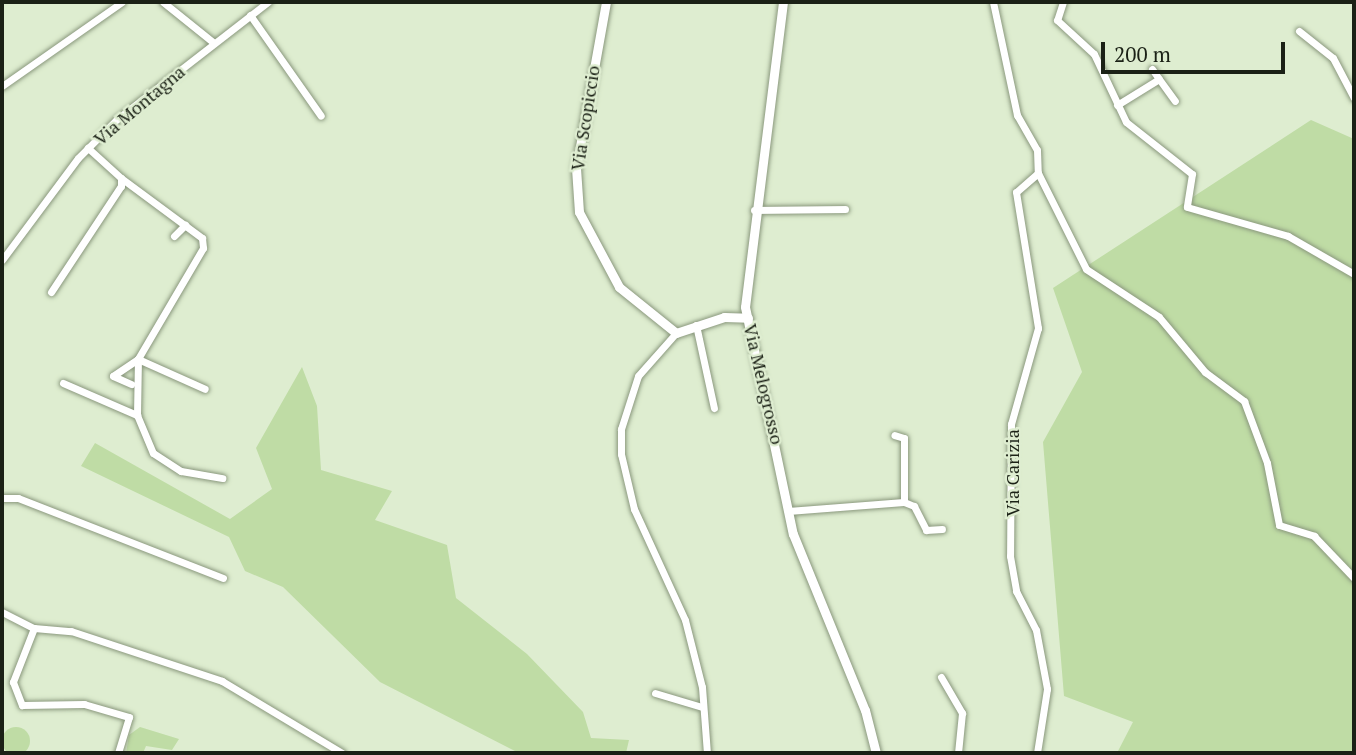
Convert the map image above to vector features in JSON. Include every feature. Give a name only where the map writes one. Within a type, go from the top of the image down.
[{"type":"street","points":[[2,86],[122,2]]},
{"type":"street","points":[[163,2],[214,43]]},
{"type":"street","name":"Via Montagna","points":[[2,260],[88,148],[214,43],[268,2]]},
{"type":"street","name":"Via Scopiccio","points":[[606,2],[576,168],[579,212],[619,287],[676,333]]},
{"type":"street","name":"Via Melogrosso","points":[[783,2],[744,285],[748,318],[788,511],[876,753]]},
{"type":"street","points":[[993,2],[1017,115],[1037,150],[1038,173],[1086,270],[1159,317],[1205,372],[1244,401],[1267,464],[1279,525],[1314,536],[1354,578]]},
{"type":"street","points":[[1063,2],[1058,20],[1094,54],[1117,105],[1150,145],[1192,174],[1187,207],[1288,236],[1354,275]]},
{"type":"street","points":[[250,15],[321,116]]},
{"type":"street","points":[[1299,31],[1333,58],[1354,98]]},
{"type":"street","points":[[1152,69],[1175,101]]},
{"type":"street","points":[[1117,105],[1159,79]]},
{"type":"street","points":[[88,148],[121,177],[202,238],[203,247],[138,359],[113,376],[131,384]]},
{"type":"street","name":"Via Carizia","points":[[1037,753],[1047,689],[1036,629],[1016,591],[1010,556],[1011,424],[1038,328],[1016,191],[1038,173]]},
{"type":"street","points":[[51,292],[121,186],[121,177]]},
{"type":"street","points":[[754,210],[845,209]]},
{"type":"street","points":[[174,236],[185,225]]},
{"type":"street","points":[[708,753],[685,620],[634,509],[621,454],[621,429],[638,376],[676,333],[696,325],[748,318]]},
{"type":"street","points":[[696,325],[714,408]]},
{"type":"street","points":[[138,359],[205,389]]},
{"type":"street","points":[[138,359],[137,415],[153,453],[181,471],[222,478]]},
{"type":"street","points":[[64,383],[137,415]]},
{"type":"street","points":[[894,435],[904,438],[904,502]]},
{"type":"street","points":[[2,498],[18,498],[223,578]]},
{"type":"street","points":[[788,511],[904,502],[914,506],[926,530],[942,529]]},
{"type":"street","points":[[2,612],[34,628],[71,631],[222,681],[342,753]]},
{"type":"street","points":[[34,628],[13,682],[16,696],[33,708],[84,704],[129,717],[118,753]]},
{"type":"street","points":[[941,677],[962,713],[958,753]]},
{"type":"street","points":[[655,693],[702,706]]},
{"type":"green space","points":[[1311,120],[1354,139],[1354,753],[1117,753],[1133,722],[1064,696],[1043,442],[1082,372],[1053,288]]},
{"type":"green space","points":[[302,367],[317,406],[321,470],[392,491],[375,520],[447,545],[456,598],[527,654],[583,712],[591,738],[629,740],[626,753],[519,753],[380,682],[283,587],[245,571],[229,537],[81,466],[95,443],[230,519],[272,489],[256,448]]},
{"type":"green space","points":[[16,727],[26,731],[30,741],[26,751],[16,755],[6,751],[2,741],[6,731]]},
{"type":"green space","points":[[140,727],[179,739],[172,750],[146,746],[143,753],[126,753],[129,735]]}]
